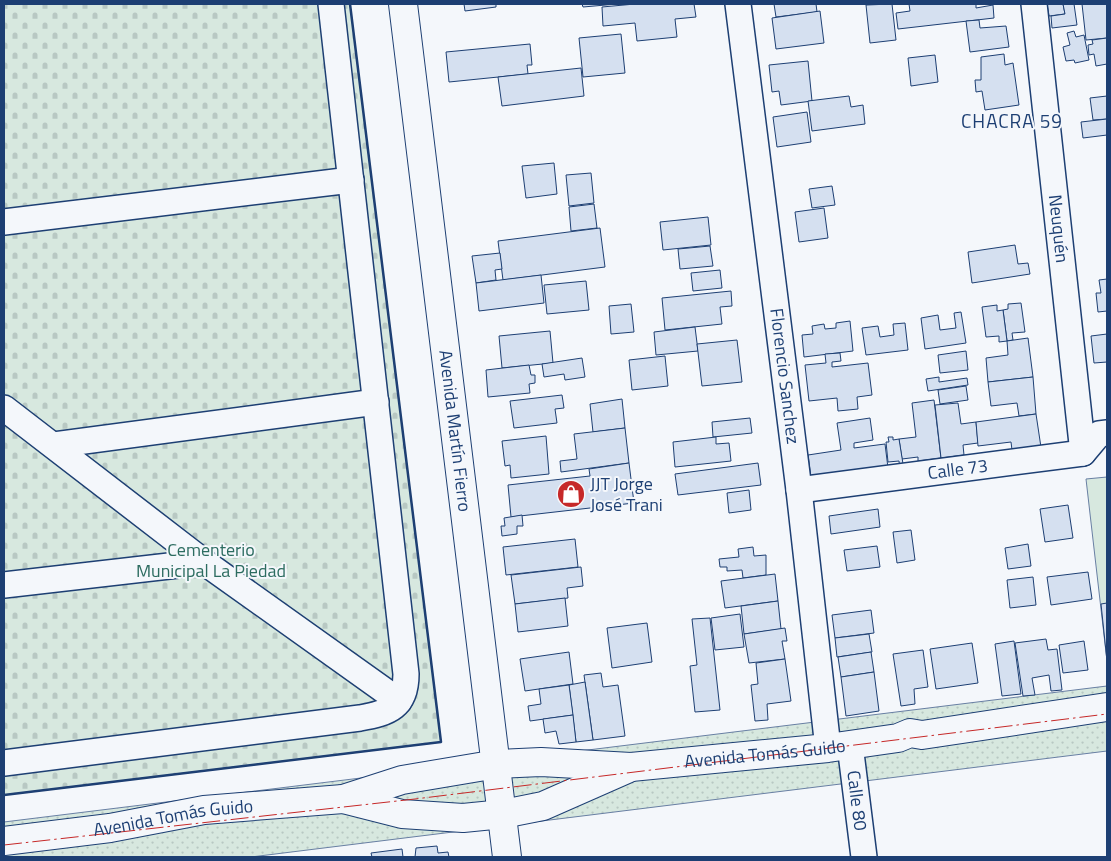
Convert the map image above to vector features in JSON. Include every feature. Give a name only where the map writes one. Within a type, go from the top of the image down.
[{"type":"main road","name":"Avenida Martín Fierro","points":[[403,4],[508,857]]},
{"type":"main road","name":"Avenida Tomás Guido","points":[[4,841],[110,828],[204,810],[343,799],[402,780],[497,764],[541,762],[631,768],[910,737],[1107,707]]},
{"type":"main road","name":"Avenida Tomás Guido","points":[[343,799],[402,814],[463,818],[503,814],[543,806],[631,768]]},
{"type":"street","points":[[4,763],[360,718],[384,713],[399,701],[406,686],[331,4]]},
{"type":"street","name":"Florencio Sanchez","points":[[738,4],[799,490],[839,746]]},
{"type":"street","name":"Neuquén","points":[[1034,4],[1083,453]]},
{"type":"street","points":[[4,222],[351,180]]},
{"type":"street","points":[[54,445],[376,402]]},
{"type":"street","points":[[4,408],[204,562],[399,701]]},
{"type":"street","points":[[1083,453],[1099,434],[1107,433]]},
{"type":"street","name":"Calle 73","points":[[799,490],[1083,453]]},
{"type":"street","points":[[4,584],[204,562]]},
{"type":"street","name":"Calle 80","points":[[839,746],[864,857]]},
{"type":"green space","name":"Cementerio Municipal La Piedad","points":[[4,4],[350,4],[441,742],[4,795]]},
{"type":"green space","points":[[1107,477],[1107,661],[1086,479]]},
{"type":"green space","points":[[1107,686],[1107,751],[251,857],[4,857],[4,822]]},
{"type":"building","points":[[464,4],[496,4],[496,7],[465,11]]},
{"type":"building","points":[[582,4],[617,4],[583,7]]},
{"type":"building","points":[[635,4],[694,4],[696,17],[675,19],[677,37],[637,41],[635,23],[603,26],[602,7]]},
{"type":"building","points":[[774,4],[816,4],[817,12],[776,17]]},
{"type":"building","points":[[892,4],[896,40],[870,43],[866,5]]},
{"type":"building","points":[[909,4],[976,4],[976,8],[993,5],[994,18],[898,29],[896,13],[910,11]]},
{"type":"building","points":[[1047,4],[1063,4],[1065,14],[1049,16]]},
{"type":"building","points":[[1063,4],[1074,4],[1077,25],[1052,28],[1051,16],[1065,14]]},
{"type":"building","points":[[1082,4],[1107,4],[1107,38],[1086,40]]},
{"type":"building","points":[[820,11],[824,43],[776,49],[772,18]]},
{"type":"building","points":[[979,20],[980,28],[1006,26],[1009,47],[970,52],[966,21]]},
{"type":"building","points":[[1074,31],[1076,37],[1084,35],[1089,60],[1075,63],[1074,60],[1066,61],[1063,47],[1070,45],[1067,33]]},
{"type":"building","points":[[621,34],[625,73],[583,77],[579,38]]},
{"type":"building","points":[[1107,38],[1107,64],[1096,66],[1094,54],[1089,55],[1088,45],[1093,44],[1092,40]]},
{"type":"building","points":[[530,44],[532,65],[527,65],[528,74],[449,82],[446,52]]},
{"type":"building","points":[[1004,54],[1005,65],[1013,63],[1019,105],[985,110],[982,91],[976,92],[975,80],[981,80],[981,57]]},
{"type":"building","points":[[935,55],[938,82],[911,86],[908,58]]},
{"type":"building","points":[[808,61],[812,101],[781,105],[779,91],[772,92],[769,65]]},
{"type":"building","points":[[581,68],[584,96],[502,106],[498,77]]},
{"type":"building","points":[[849,96],[851,107],[863,105],[865,124],[812,131],[808,101]]},
{"type":"building","points":[[1107,96],[1107,119],[1093,120],[1090,98]]},
{"type":"building","points":[[807,112],[811,142],[777,147],[773,117]]},
{"type":"building","points":[[1107,119],[1107,135],[1083,138],[1081,122]]},
{"type":"building","points":[[554,163],[557,194],[526,198],[522,166]]},
{"type":"building","points":[[591,173],[594,203],[569,206],[566,175]]},
{"type":"building","points":[[832,186],[835,205],[812,208],[809,189]]},
{"type":"building","points":[[594,204],[597,228],[571,231],[569,207]]},
{"type":"building","points":[[824,208],[828,238],[799,242],[795,212]]},
{"type":"building","points":[[708,217],[711,245],[663,250],[660,222]]},
{"type":"building","points":[[600,228],[605,267],[503,280],[498,241]]},
{"type":"building","points":[[1015,245],[1018,264],[1028,263],[1030,274],[972,283],[968,252]]},
{"type":"building","points":[[710,246],[713,266],[680,269],[678,249]]},
{"type":"building","points":[[500,253],[502,269],[495,270],[496,280],[476,283],[472,256]]},
{"type":"building","points":[[720,270],[722,288],[693,291],[691,273]]},
{"type":"building","points":[[541,275],[544,303],[479,311],[476,283]]},
{"type":"building","points":[[1107,279],[1107,311],[1098,312],[1096,293],[1101,293],[1099,280]]},
{"type":"building","points":[[586,281],[589,310],[547,314],[544,285]]},
{"type":"building","points":[[731,291],[732,306],[720,307],[722,324],[665,330],[662,298]]},
{"type":"building","points":[[1021,303],[1025,332],[1012,333],[1013,340],[1007,341],[1003,310],[1008,309],[1008,304]]},
{"type":"building","points":[[631,304],[634,332],[611,334],[609,306]]},
{"type":"building","points":[[997,305],[997,311],[1003,310],[1007,341],[999,342],[999,336],[986,337],[982,307]]},
{"type":"building","points":[[961,312],[966,343],[925,349],[921,318],[938,315],[940,330],[956,328],[954,313]]},
{"type":"building","points":[[850,321],[853,351],[804,357],[802,335],[813,334],[812,326],[824,324],[825,329],[836,328],[836,323]]},
{"type":"building","points":[[905,323],[908,350],[866,355],[862,328],[878,326],[880,337],[894,335],[893,324]]},
{"type":"building","points":[[695,327],[698,351],[656,355],[654,332]]},
{"type":"building","points":[[550,331],[553,363],[502,368],[499,336]]},
{"type":"building","points":[[1107,334],[1107,362],[1094,363],[1091,336]]},
{"type":"building","points":[[1028,338],[1033,377],[988,382],[986,358],[1008,355],[1007,341]]},
{"type":"building","points":[[737,340],[742,382],[702,386],[697,344]]},
{"type":"building","points":[[966,351],[968,370],[940,373],[938,355]]},
{"type":"building","points":[[840,353],[841,361],[832,362],[832,367],[868,363],[872,395],[857,397],[858,409],[838,411],[837,398],[809,401],[805,365],[826,363],[825,354]]},
{"type":"building","points":[[665,356],[668,386],[632,390],[629,360]]},
{"type":"building","points":[[582,358],[585,377],[565,380],[564,374],[544,377],[542,364]]},
{"type":"building","points":[[529,365],[531,375],[535,375],[535,383],[529,384],[530,393],[488,397],[486,370]]},
{"type":"building","points":[[939,377],[939,382],[967,378],[968,385],[928,391],[926,379]]},
{"type":"building","points":[[1033,377],[1036,414],[1019,416],[1017,403],[991,406],[988,382]]},
{"type":"building","points":[[966,386],[968,400],[940,404],[938,390]]},
{"type":"building","points":[[562,395],[564,408],[555,409],[557,423],[514,428],[510,401]]},
{"type":"building","points":[[622,399],[625,428],[593,432],[590,404]]},
{"type":"building","points":[[934,400],[941,458],[918,461],[918,457],[902,459],[899,439],[916,437],[912,403]]},
{"type":"building","points":[[958,403],[961,424],[976,422],[978,443],[963,445],[964,455],[941,458],[935,405]]},
{"type":"building","points":[[1036,414],[1042,454],[1013,458],[1011,442],[978,446],[976,422]]},
{"type":"building","points":[[750,418],[752,433],[713,437],[712,422]]},
{"type":"building","points":[[870,418],[873,440],[854,443],[854,448],[885,444],[888,468],[811,478],[808,455],[841,450],[837,423]]},
{"type":"building","points":[[625,428],[629,463],[561,472],[560,461],[577,459],[574,434]]},
{"type":"building","points":[[546,436],[549,474],[511,478],[510,465],[505,466],[502,441]]},
{"type":"building","points":[[716,437],[716,444],[729,443],[731,461],[675,467],[673,442]]},
{"type":"building","points":[[888,437],[893,437],[893,440],[899,439],[904,470],[900,470],[899,461],[888,462],[886,442],[889,442]]},
{"type":"building","name":"JJT Jorge José Trani","points":[[629,463],[634,503],[511,517],[508,485],[590,476],[589,469]]},
{"type":"building","points":[[758,463],[761,485],[678,495],[675,474]]},
{"type":"building","points":[[749,490],[751,510],[729,513],[727,493]]},
{"type":"building","points":[[1068,505],[1073,538],[1045,542],[1040,509]]},
{"type":"building","points":[[878,509],[880,527],[831,534],[829,516]]},
{"type":"building","points":[[522,515],[523,526],[517,526],[517,534],[502,536],[501,526],[505,526],[504,518]]},
{"type":"building","points":[[911,530],[915,560],[897,563],[893,532]]},
{"type":"building","points":[[575,539],[578,567],[506,575],[503,547]]},
{"type":"building","points":[[1028,544],[1031,566],[1008,569],[1005,548]]},
{"type":"building","points":[[877,546],[880,567],[847,571],[844,550]]},
{"type":"building","points":[[753,547],[754,556],[766,555],[766,575],[743,578],[742,570],[727,571],[727,567],[720,567],[719,559],[739,557],[738,549]]},
{"type":"building","points":[[581,567],[583,586],[567,588],[568,598],[515,604],[511,575]]},
{"type":"building","points":[[1088,572],[1092,599],[1051,605],[1047,577]]},
{"type":"building","points":[[775,574],[778,601],[725,608],[721,581]]},
{"type":"building","points":[[1033,577],[1036,605],[1010,608],[1007,580]]},
{"type":"building","points":[[565,598],[568,626],[518,632],[515,604]]},
{"type":"building","points":[[778,601],[781,629],[744,634],[741,606]]},
{"type":"building","points":[[1107,603],[1107,661],[1101,604]]},
{"type":"building","points":[[871,610],[874,633],[835,638],[832,615]]},
{"type":"building","points":[[740,614],[744,647],[715,650],[711,618]]},
{"type":"building","points":[[710,618],[720,710],[695,712],[690,666],[697,665],[692,619]]},
{"type":"building","points":[[647,623],[652,662],[612,668],[607,628]]},
{"type":"building","points":[[785,628],[787,641],[782,641],[785,659],[749,663],[744,634]]},
{"type":"building","points":[[869,634],[872,652],[837,657],[835,638]]},
{"type":"building","points":[[1046,639],[1048,650],[1057,649],[1062,690],[1051,691],[1049,675],[1032,678],[1035,695],[1023,696],[1015,643]]},
{"type":"building","points":[[1014,641],[1021,694],[1002,696],[995,644]]},
{"type":"building","points":[[1084,641],[1088,670],[1063,673],[1059,645]]},
{"type":"building","points":[[972,643],[978,683],[936,689],[930,649]]},
{"type":"building","points":[[923,650],[928,687],[914,689],[915,704],[901,706],[893,654]]},
{"type":"building","points":[[569,652],[573,684],[525,691],[520,659]]},
{"type":"building","points":[[871,652],[874,672],[841,677],[838,657]]},
{"type":"building","points":[[785,659],[791,701],[767,704],[768,720],[755,721],[751,685],[758,684],[756,663]]},
{"type":"building","points":[[874,672],[879,711],[846,716],[841,677]]},
{"type":"building","points":[[601,673],[603,687],[618,685],[625,736],[593,740],[584,675]]},
{"type":"building","points":[[585,682],[593,740],[576,742],[569,685]]},
{"type":"building","points":[[569,685],[573,715],[530,721],[528,706],[541,704],[539,689]]},
{"type":"building","points":[[573,715],[576,742],[559,744],[556,731],[545,733],[543,719]]},
{"type":"building","points":[[437,846],[438,853],[448,852],[449,857],[415,857],[416,848]]},
{"type":"building","points":[[402,849],[403,857],[372,857],[371,853]]},
{"type":"wall","points":[[4,795],[441,742],[350,4]]},
{"type":"power","points":[[4,845],[415,799],[1107,714]]},
{"type":"place","name":"JJT Jorge José Trani","points":[[571,494]]},
{"type":"district","name":"CHACRA 59","points":[[1012,121]]}]
